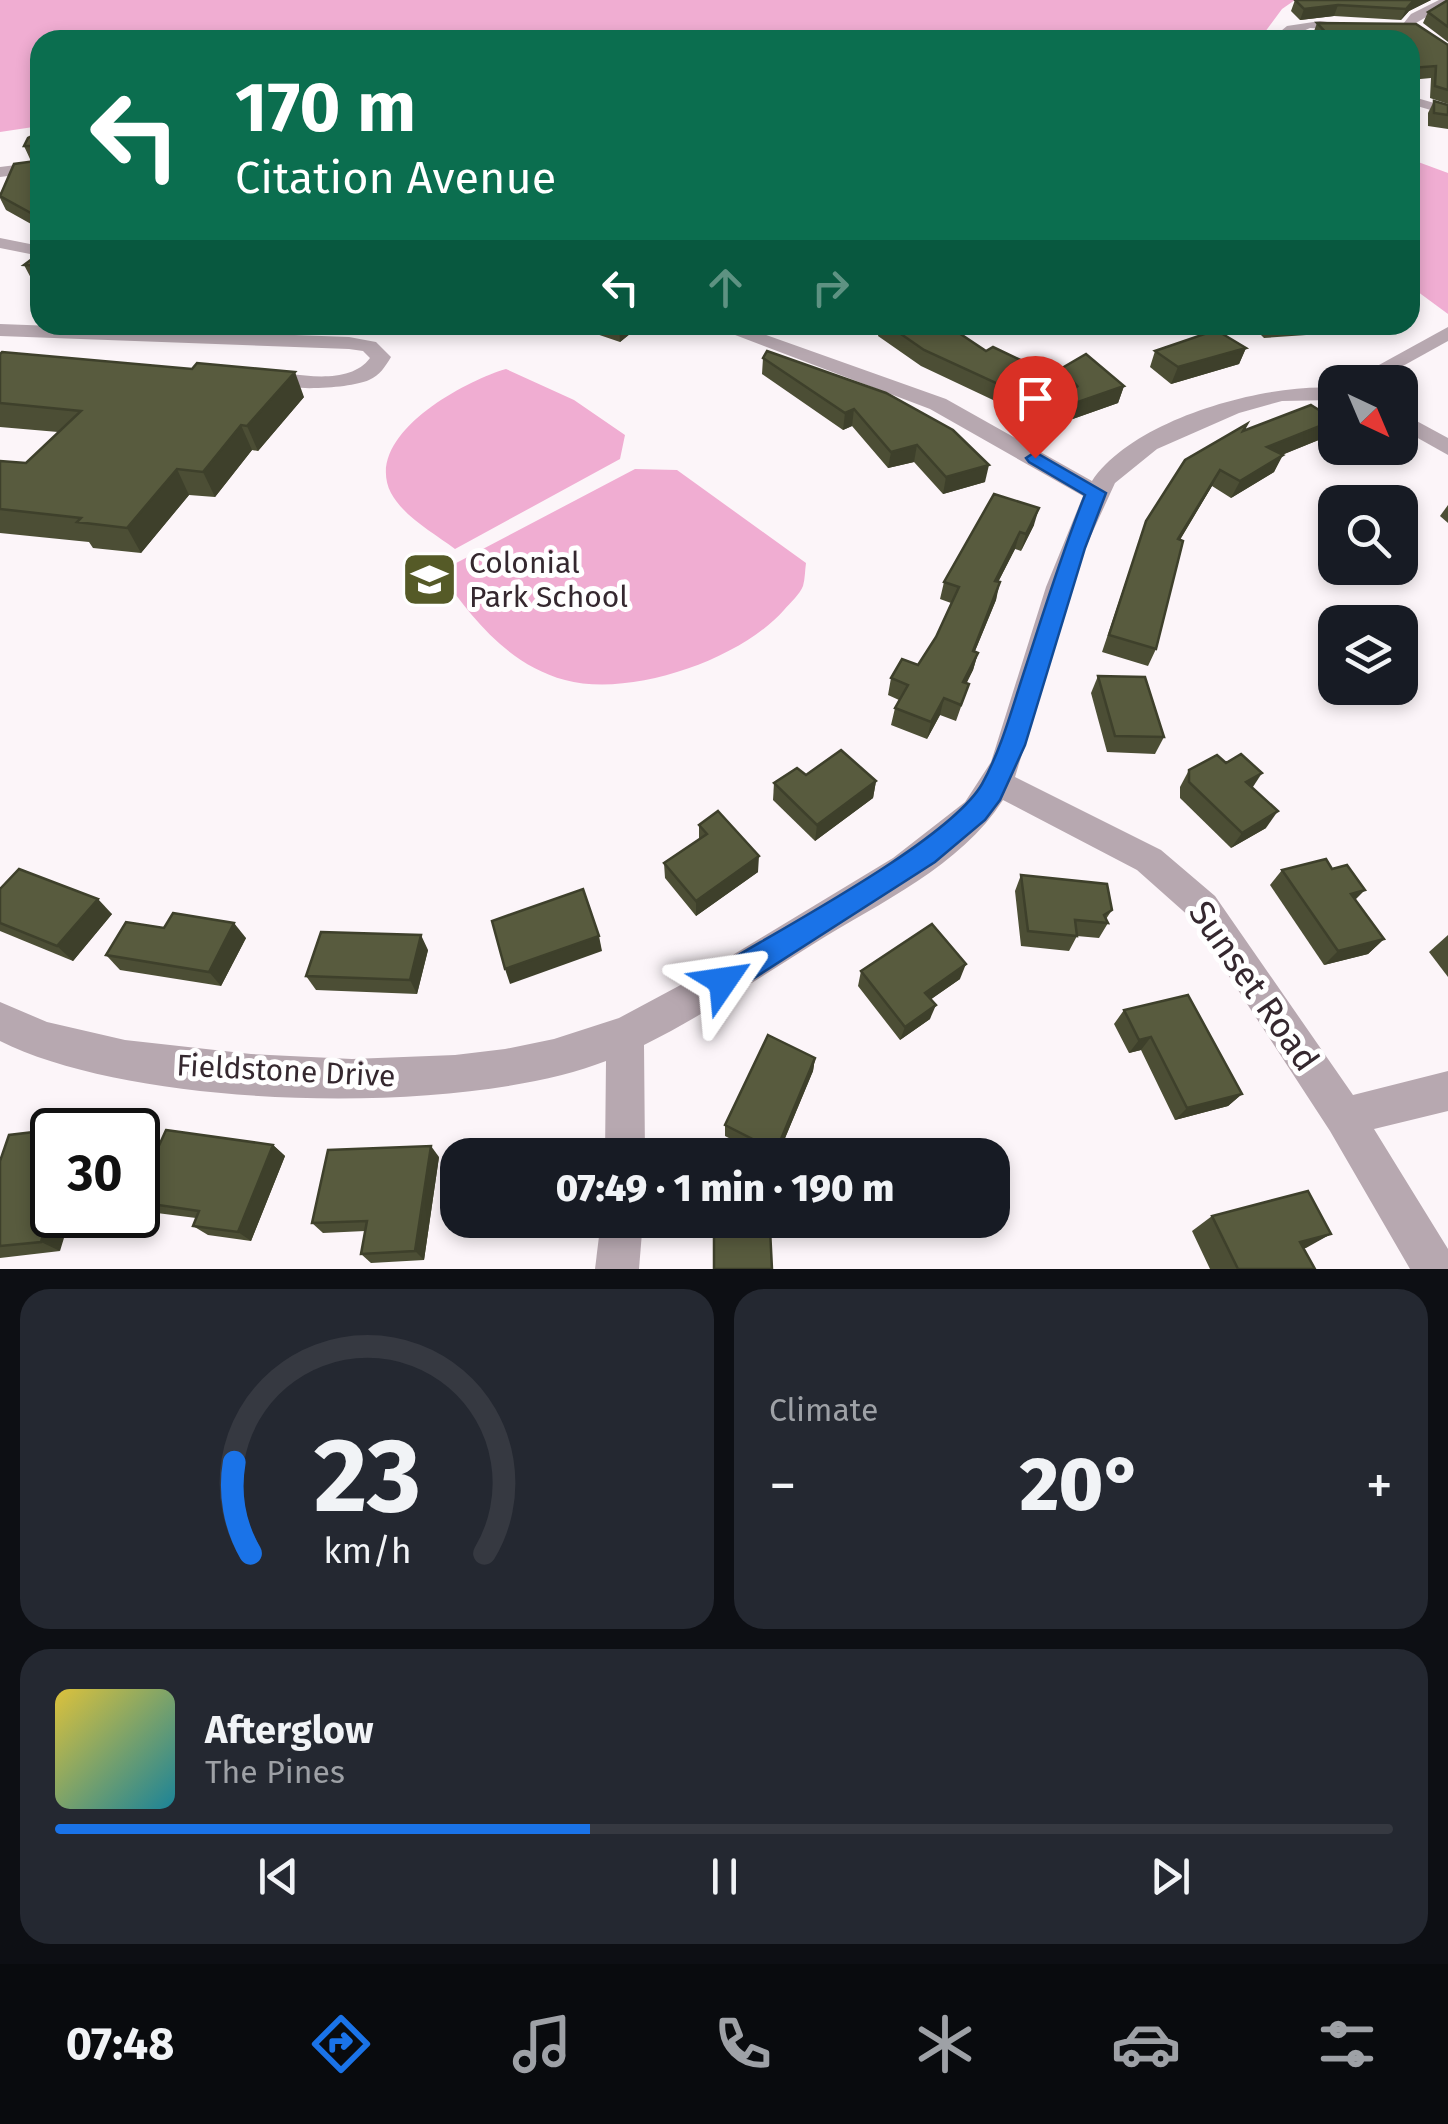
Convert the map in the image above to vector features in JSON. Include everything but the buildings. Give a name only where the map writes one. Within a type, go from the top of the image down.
[{"type":"street","points":[[1412,28],[1410,19],[1448,0]]},
{"type":"street","points":[[1290,30],[1304,26],[1362,27]]},
{"type":"street","points":[[1395,28],[1415,30]]},
{"type":"street","points":[[1420,34],[1448,53]]},
{"type":"street","points":[[1420,102],[1448,110]]},
{"type":"street","points":[[0,172],[30,168]]},
{"type":"street","points":[[0,242],[30,250]]},
{"type":"street","points":[[0,330],[30,331]]},
{"type":"street","points":[[1390,365],[1448,333]]},
{"type":"street","points":[[134,335],[349,343],[374,348],[381,357],[368,373],[339,381],[235,374]]},
{"type":"street","points":[[748,335],[938,404],[1096,493]]},
{"type":"street","name":"Fieldstone Drive","points":[[3,1031],[161,1065],[377,1080],[538,1061],[624,1034],[723,981],[926,854],[976,812],[996,782],[1013,745],[1074,548],[1096,493],[1123,462],[1199,420],[1273,395],[1318,394]]},
{"type":"street","points":[[1418,430],[1448,448]]},
{"type":"street","name":"Sunset Road","points":[[996,782],[1137,852],[1192,895],[1246,966],[1436,1269]]},
{"type":"street","points":[[624,1034],[626,1138]]},
{"type":"street","points":[[1344,1117],[1448,1091]]},
{"type":"street","points":[[617,1269],[620,1238]]},
{"type":"shaded area","points":[[0,0],[1295,0],[1282,9],[1266,30],[30,30],[30,128],[0,132]]},
{"type":"shaded area","points":[[1420,163],[1448,173],[1448,314],[1420,293]]},
{"type":"shaded area","points":[[506,369],[574,400],[625,435],[620,459],[455,549],[411,517],[391,493],[386,472],[391,451],[422,414],[444,398]]},
{"type":"shaded area","points":[[635,469],[677,470],[806,563],[803,586],[765,628],[713,659],[682,670],[620,684],[591,684],[544,673],[493,637],[439,572]]},
{"type":"place","name":"Colonial Park School","points":[[430,580]]},
{"type":"route","points":[[723,981],[926,854],[976,812],[990,792],[1013,745],[1074,548],[1096,493],[1035,458]]}]
